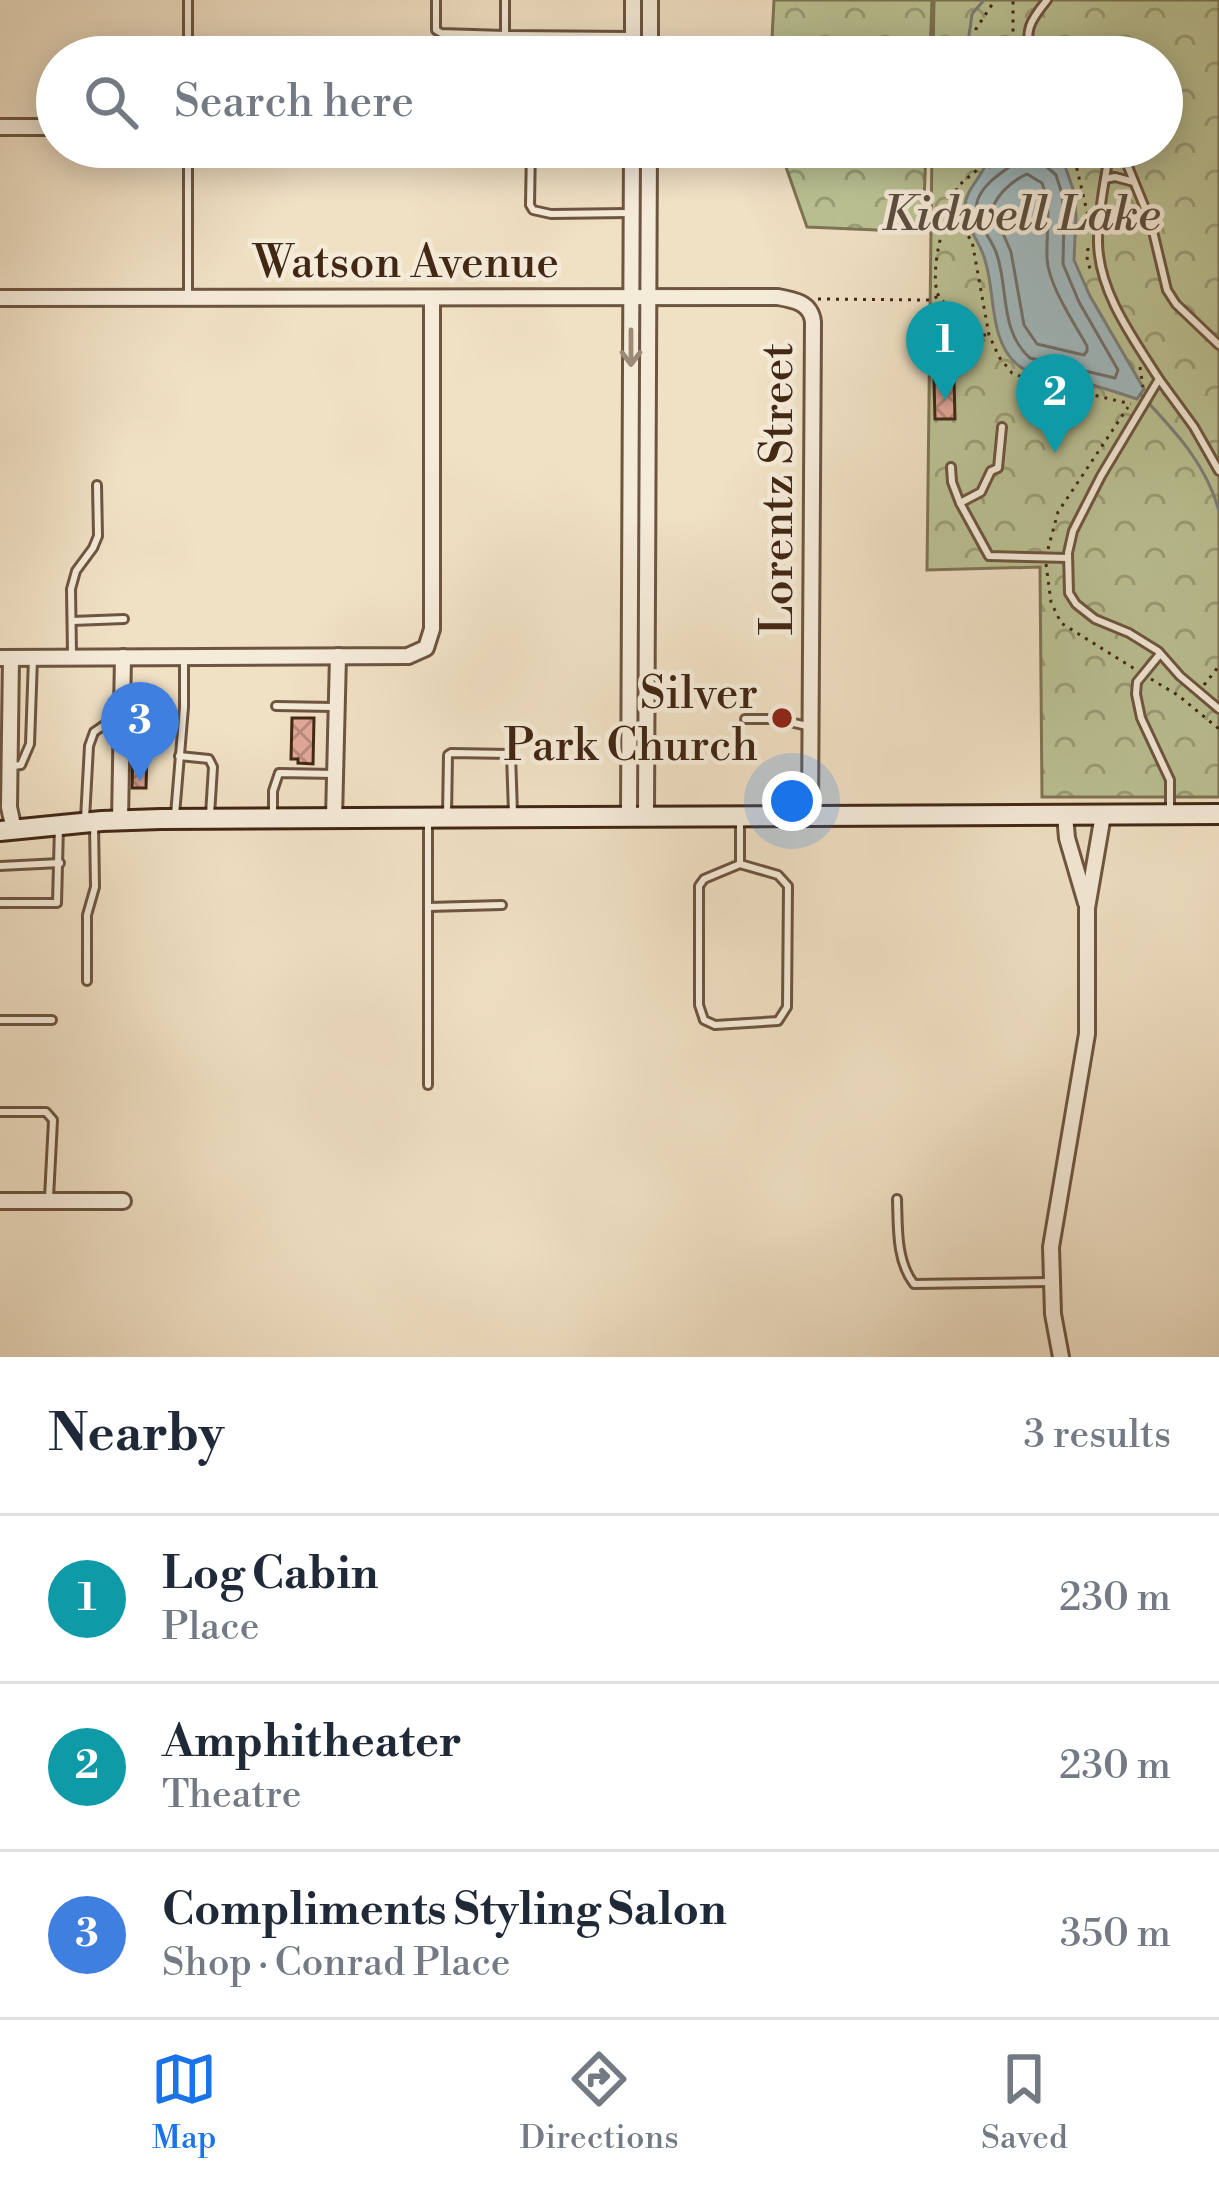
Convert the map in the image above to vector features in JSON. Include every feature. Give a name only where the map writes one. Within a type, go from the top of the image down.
[{"type":"main road","points":[[7,831],[175,819],[1219,814]]},
{"type":"street","points":[[633,0],[633,36]]},
{"type":"street","points":[[650,0],[650,36]]},
{"type":"street","points":[[0,127],[36,127]]},
{"type":"street","points":[[634,168],[648,401],[646,698],[637,816]]},
{"type":"street","points":[[637,215],[645,168]]},
{"type":"street","points":[[637,816],[629,698],[630,499],[631,401],[640,297]]},
{"type":"street","name":"Watson Avenue","points":[[0,298],[778,297],[813,303]]},
{"type":"street","points":[[7,831],[6,658],[408,656],[426,648],[432,628],[432,298]]},
{"type":"street","name":"Lorentz Street","points":[[810,816],[813,303]]},
{"type":"street","points":[[631,401],[648,401]]},
{"type":"street","points":[[630,499],[647,500]]},
{"type":"street","points":[[630,599],[647,599]]},
{"type":"street","points":[[334,818],[338,656]]},
{"type":"street","points":[[121,820],[123,657]]},
{"type":"street","points":[[629,698],[646,698]]},
{"type":"street","points":[[1065,815],[1066,838],[1088,908]]},
{"type":"street","points":[[1061,1357],[1053,1314],[1051,1247],[1087,1034],[1088,908],[1102,815]]},
{"type":"street","points":[[0,1201],[123,1201]]},
{"type":"lane","points":[[188,0],[188,36]]},
{"type":"lane","points":[[436,0],[436,30],[441,33],[590,36]]},
{"type":"lane","points":[[505,0],[505,34]]},
{"type":"lane","points":[[1026,36],[1047,0]]},
{"type":"lane","points":[[188,168],[188,298]]},
{"type":"lane","points":[[531,168],[533,210],[637,215]]},
{"type":"lane","points":[[1107,168],[1098,243],[1100,268],[1159,379],[1219,471]]},
{"type":"lane","points":[[1128,168],[1151,223],[1167,290],[1219,345]]},
{"type":"lane","points":[[1105,179],[1134,182]]},
{"type":"lane","points":[[1159,379],[1136,404],[1073,531],[1068,558],[1070,593],[1095,619],[1129,633],[1160,654],[1219,709]]},
{"type":"lane","points":[[960,503],[981,492],[991,470],[998,469],[1002,427]]},
{"type":"lane","points":[[951,467],[960,503],[988,556],[1068,558]]},
{"type":"lane","points":[[72,657],[71,589],[76,571],[98,536],[97,485]]},
{"type":"lane","points":[[72,621],[124,619]]},
{"type":"lane","points":[[1160,654],[1138,682],[1136,694],[1141,718],[1169,780],[1170,814]]},
{"type":"lane","points":[[175,819],[184,657]]},
{"type":"lane","points":[[9,767],[21,765],[30,744],[33,658]]},
{"type":"lane","points":[[276,706],[337,707]]},
{"type":"lane","points":[[87,981],[87,915],[95,886],[89,746],[94,732],[123,713]]},
{"type":"lane","points":[[745,719],[777,719],[810,727]]},
{"type":"lane","points":[[428,1085],[428,907],[448,755],[509,752],[513,817]]},
{"type":"lane","points":[[179,755],[209,759],[213,767],[210,819]]},
{"type":"lane","points":[[273,818],[273,790],[279,773],[335,774]]},
{"type":"lane","points":[[740,816],[740,864]]},
{"type":"lane","points":[[0,903],[57,903],[59,825]]},
{"type":"lane","points":[[0,866],[60,863]]},
{"type":"lane","points":[[740,864],[778,874],[788,886],[787,1007],[778,1021],[716,1025],[704,1019],[699,1005],[699,886],[704,879],[740,864]]},
{"type":"lane","points":[[428,907],[502,905]]},
{"type":"lane","points":[[0,1020],[52,1020]]},
{"type":"lane","points":[[0,1112],[46,1112],[53,1120],[49,1201]]},
{"type":"lane","points":[[897,1199],[904,1268],[914,1284],[1052,1282]]},
{"type":"path","points":[[975,36],[995,0]]},
{"type":"path","points":[[1012,36],[1013,0]]},
{"type":"path","points":[[978,168],[957,187],[952,216],[972,241],[989,335],[999,357],[1012,373],[1061,392],[1136,404],[1058,512],[1046,558],[1051,602],[1061,623],[1179,696],[1219,729]]},
{"type":"path","points":[[1077,168],[1089,219]]},
{"type":"path","points":[[955,202],[946,213],[935,289],[951,308],[989,335]]},
{"type":"path","points":[[1088,240],[1088,261]]},
{"type":"path","points":[[813,303],[939,296]]},
{"type":"path","points":[[1199,692],[1219,666]]},
{"type":"green space","points":[[774,0],[932,0],[931,36],[772,36]]},
{"type":"green space","points":[[934,0],[1219,0],[1219,797],[1042,797],[1040,567],[927,570],[932,168],[1183,168],[1183,36],[933,36]]},
{"type":"green space","points":[[786,168],[925,168],[923,232],[807,227]]},
{"type":"water","name":"Kidwell Lake","points":[[984,168],[1066,168],[1074,192],[1074,260],[1144,389],[1137,399],[1026,370],[1009,356],[1002,344],[983,253],[967,221],[970,191]]},
{"type":"building","points":[[954,378],[955,419],[935,419],[934,380]]},
{"type":"building","points":[[292,718],[314,718],[313,764],[291,759]]},
{"type":"building","points":[[133,751],[147,751],[146,788],[132,788]]},
{"type":"waterway","points":[[969,36],[972,14],[984,0]]},
{"type":"waterway","points":[[1140,394],[1197,462],[1219,511]]},
{"type":"place","name":"Log Cabin","points":[[945,400]]},
{"type":"place","name":"Amphitheater","points":[[1055,453]]},
{"type":"place","name":"Silver Park Church","points":[[782,718]]},
{"type":"place","name":"Compliments Styling Salon","points":[[140,781]]}]
